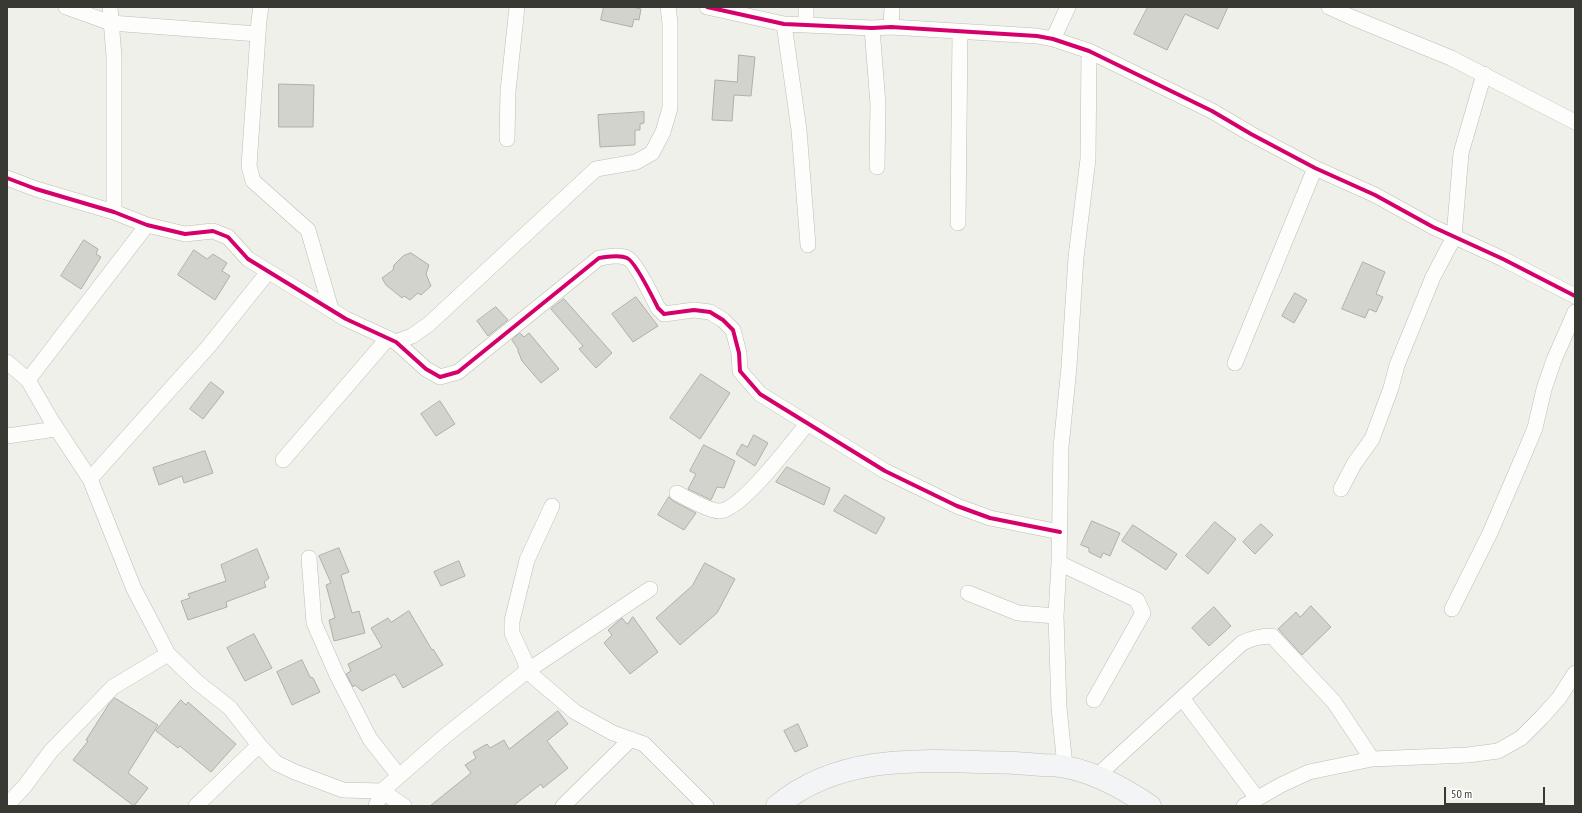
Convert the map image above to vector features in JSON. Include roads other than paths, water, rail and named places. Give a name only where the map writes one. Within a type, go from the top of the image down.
[{"type":"street","points":[[66,7],[111,24],[258,34]]},
{"type":"street","points":[[110,7],[114,57],[114,212]]},
{"type":"street","points":[[261,7],[249,166],[253,181],[308,230],[331,309]]},
{"type":"street","points":[[508,140],[508,90],[517,7]]},
{"type":"street","points":[[283,460],[392,340],[412,336],[429,324],[596,169],[636,162],[652,153],[663,132],[670,108],[670,23],[668,7]]},
{"type":"street","points":[[707,7],[784,24],[872,28],[891,27],[1037,36],[1053,39],[1088,51],[1212,111],[1251,134],[1315,168],[1375,195],[1413,217],[1503,259],[1575,296]]},
{"type":"street","points":[[806,7],[806,24]]},
{"type":"street","points":[[891,27],[892,7]]},
{"type":"street","points":[[1053,39],[1068,7]]},
{"type":"street","points":[[1329,7],[1452,58],[1575,122]]},
{"type":"street","points":[[784,24],[799,130],[808,245]]},
{"type":"street","points":[[872,28],[878,104],[876,167]]},
{"type":"street","points":[[958,223],[960,32]]},
{"type":"street","points":[[1065,766],[1060,708],[1056,616],[1062,447],[1076,257],[1088,159],[1088,51]]},
{"type":"street","points":[[1341,489],[1354,464],[1372,439],[1391,388],[1397,365],[1430,284],[1454,237],[1461,153],[1484,74]]},
{"type":"street","points":[[1235,363],[1315,168]]},
{"type":"street","points":[[7,178],[36,189],[114,212],[146,225],[185,234],[213,231],[228,237],[248,259],[346,319],[392,340],[426,369],[440,377],[458,372],[599,258],[612,256],[627,258],[635,264],[658,308],[664,314],[694,310],[710,312],[723,320],[733,330],[739,353],[740,372],[760,394],[807,424],[885,471],[957,506],[990,518],[1060,532]]},
{"type":"street","points":[[28,380],[146,225]]},
{"type":"street","points":[[90,479],[209,346],[268,272]]},
{"type":"street","points":[[1452,609],[1490,533],[1535,428],[1544,389],[1554,360],[1575,312]]},
{"type":"street","points":[[7,362],[28,380],[56,429],[90,479],[134,589],[168,654],[197,682],[230,708],[259,745],[276,763],[295,772],[343,790],[382,791],[404,806]]},
{"type":"street","points":[[677,493],[696,504],[719,511],[732,506],[763,477],[807,424]]},
{"type":"street","points":[[7,436],[56,429]]},
{"type":"street","points":[[552,506],[527,560],[512,621],[512,633],[525,661],[527,671],[575,712],[613,733],[644,744],[706,806]]},
{"type":"street","points":[[309,558],[314,623],[337,675],[370,739],[399,776]]},
{"type":"street","points":[[1059,563],[1137,600],[1143,613],[1094,700]]},
{"type":"street","points":[[376,806],[382,791],[445,736],[527,671],[650,589]]},
{"type":"street","points":[[968,593],[1018,613],[1056,616]]},
{"type":"street","points":[[1097,776],[1242,643],[1251,638],[1261,636],[1272,636],[1334,702],[1372,759]]},
{"type":"street","points":[[7,805],[24,787],[51,751],[113,687],[168,654]]},
{"type":"street","points":[[1244,806],[1309,772],[1372,759],[1468,755],[1498,751],[1521,738],[1537,722],[1559,698],[1575,673]]},
{"type":"street","points":[[1182,698],[1257,798]]},
{"type":"street","points":[[563,806],[631,739]]},
{"type":"street","points":[[196,806],[259,745]]},
{"type":"street","points":[[777,806],[792,793],[848,770],[891,762],[968,761],[1065,766],[1097,776],[1150,806]]}]
